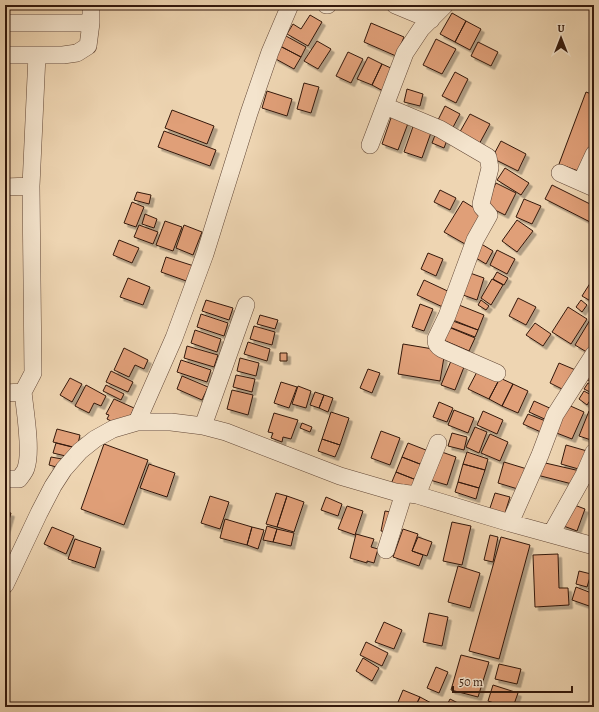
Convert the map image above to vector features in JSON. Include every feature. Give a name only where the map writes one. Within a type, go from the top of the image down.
[{"type":"street","points":[[5,54],[63,55],[77,53],[88,46],[92,23],[91,5]]},
{"type":"street","points":[[136,422],[174,338],[205,254],[249,113],[270,52],[290,5]]},
{"type":"street","points":[[395,5],[431,20]]},
{"type":"street","points":[[370,145],[406,53],[421,29],[444,5]]},
{"type":"street","points":[[5,23],[92,23]]},
{"type":"street","points":[[5,480],[19,479],[26,469],[28,455],[23,392],[33,372],[31,186],[37,55]]},
{"type":"street","points":[[385,106],[440,128],[488,157],[490,168],[481,204],[489,215],[475,240],[447,316],[436,338],[436,342],[442,349],[497,373]]},
{"type":"street","points":[[560,173],[587,185],[594,154]]},
{"type":"street","points":[[5,187],[31,186]]},
{"type":"street","points":[[203,426],[246,304]]},
{"type":"street","points":[[510,523],[540,455],[555,415],[594,354]]},
{"type":"street","points":[[5,393],[23,392]]},
{"type":"street","points":[[5,585],[36,519],[53,486],[64,469],[80,451],[95,439],[112,429],[136,422],[171,422],[203,426],[226,432],[340,476],[395,492],[411,494],[594,546]]},
{"type":"street","points":[[386,550],[411,494],[438,443]]},
{"type":"street","points":[[551,534],[584,474],[594,452]]},
{"type":"building","points":[[452,13],[466,21],[455,42],[440,34]]},
{"type":"building","points":[[310,15],[322,22],[308,46],[287,34],[293,24],[301,29]]},
{"type":"building","points":[[466,21],[481,29],[470,50],[455,42]]},
{"type":"building","points":[[371,23],[404,37],[396,56],[364,42]]},
{"type":"building","points":[[286,36],[306,47],[301,57],[280,46]]},
{"type":"building","points":[[436,39],[456,49],[442,74],[423,65]]},
{"type":"building","points":[[317,41],[331,49],[318,69],[304,61]]},
{"type":"building","points":[[478,42],[498,52],[491,66],[471,56]]},
{"type":"building","points":[[280,46],[301,57],[294,69],[274,58]]},
{"type":"building","points":[[348,52],[363,59],[351,83],[336,76]]},
{"type":"building","points":[[368,57],[382,64],[372,85],[357,79]]},
{"type":"building","points":[[382,64],[393,69],[383,91],[372,85]]},
{"type":"building","points":[[455,72],[468,79],[456,103],[442,96]]},
{"type":"building","points":[[304,83],[319,87],[311,113],[297,109]]},
{"type":"building","points":[[407,89],[423,94],[420,106],[404,102]]},
{"type":"building","points":[[267,91],[292,99],[287,116],[262,108]]},
{"type":"building","points":[[586,92],[594,95],[594,136],[581,172],[559,164]]},
{"type":"building","points":[[445,106],[460,114],[451,131],[436,124]]},
{"type":"building","points":[[172,110],[214,126],[207,144],[165,128]]},
{"type":"building","points":[[393,112],[410,118],[398,150],[382,144]]},
{"type":"building","points":[[470,114],[490,124],[477,148],[457,137]]},
{"type":"building","points":[[415,121],[433,127],[422,158],[404,152]]},
{"type":"building","points":[[437,130],[449,135],[444,148],[432,143]]},
{"type":"building","points":[[164,131],[216,150],[210,166],[158,147]]},
{"type":"building","points":[[501,141],[526,154],[518,171],[492,158]]},
{"type":"building","points":[[505,168],[529,183],[521,195],[497,180]]},
{"type":"building","points":[[496,183],[516,193],[505,215],[485,205]]},
{"type":"building","points":[[552,185],[594,206],[594,224],[545,199]]},
{"type":"building","points":[[440,190],[456,198],[450,210],[434,202]]},
{"type":"building","points":[[137,192],[151,195],[149,204],[134,200]]},
{"type":"building","points":[[524,199],[541,206],[532,224],[516,217]]},
{"type":"building","points":[[463,201],[484,214],[465,244],[444,232]]},
{"type":"building","points":[[132,202],[144,207],[136,227],[124,223]]},
{"type":"building","points":[[145,214],[157,219],[154,228],[142,224]]},
{"type":"building","points":[[517,220],[533,231],[517,252],[502,241]]},
{"type":"building","points":[[165,221],[182,227],[173,251],[156,245]]},
{"type":"building","points":[[139,225],[158,232],[153,244],[134,237]]},
{"type":"building","points":[[184,225],[202,232],[193,255],[176,248]]},
{"type":"building","points":[[119,240],[139,248],[132,263],[113,255]]},
{"type":"building","points":[[478,242],[493,251],[486,264],[471,255]]},
{"type":"building","points":[[497,250],[515,259],[507,274],[490,265]]},
{"type":"building","points":[[428,253],[443,259],[436,276],[421,269]]},
{"type":"building","points":[[166,257],[197,267],[192,283],[161,272]]},
{"type":"building","points":[[497,272],[508,278],[504,285],[493,279]]},
{"type":"building","points":[[470,273],[484,278],[477,300],[463,295]]},
{"type":"building","points":[[594,277],[594,303],[582,296]]},
{"type":"building","points":[[128,278],[150,287],[143,305],[120,297]]},
{"type":"building","points":[[492,279],[503,285],[491,305],[481,298]]},
{"type":"building","points":[[424,280],[454,294],[447,309],[417,295]]},
{"type":"building","points":[[518,298],[536,307],[526,325],[509,316]]},
{"type":"building","points":[[206,300],[233,308],[229,320],[202,311]]},
{"type":"building","points":[[481,300],[489,306],[486,310],[478,305]]},
{"type":"building","points":[[581,300],[587,305],[582,312],[576,307]]},
{"type":"building","points":[[420,304],[433,309],[424,331],[412,327]]},
{"type":"building","points":[[459,305],[484,315],[478,330],[453,320]]},
{"type":"building","points":[[568,307],[587,319],[571,344],[552,332]]},
{"type":"building","points":[[201,314],[228,323],[224,336],[197,327]]},
{"type":"building","points":[[260,315],[278,320],[275,329],[257,324]]},
{"type":"building","points":[[450,320],[478,330],[475,337],[447,326]]},
{"type":"building","points":[[590,320],[594,322],[594,348],[590,354],[575,345]]},
{"type":"building","points":[[535,323],[551,334],[543,346],[526,335]]},
{"type":"building","points":[[254,326],[275,332],[272,345],[250,339]]},
{"type":"building","points":[[446,326],[475,338],[469,351],[441,339]]},
{"type":"building","points":[[195,330],[221,339],[217,352],[191,343]]},
{"type":"building","points":[[248,342],[270,349],[267,361],[244,354]]},
{"type":"building","points":[[403,344],[445,351],[440,381],[398,374]]},
{"type":"building","points":[[187,346],[218,355],[214,367],[184,358]]},
{"type":"building","points":[[124,348],[148,360],[144,369],[135,365],[129,377],[114,370]]},
{"type":"building","points":[[280,353],[287,353],[287,361],[280,361]]},
{"type":"building","points":[[240,358],[259,363],[256,376],[237,371]]},
{"type":"building","points":[[181,360],[211,370],[207,382],[177,372]]},
{"type":"building","points":[[451,361],[464,367],[455,390],[441,385]]},
{"type":"building","points":[[559,363],[578,371],[568,392],[550,383]]},
{"type":"building","points":[[594,366],[594,383],[586,379]]},
{"type":"building","points":[[479,368],[500,378],[489,399],[468,389]]},
{"type":"building","points":[[368,369],[380,373],[372,393],[360,388]]},
{"type":"building","points":[[111,371],[133,382],[128,392],[106,382]]},
{"type":"building","points":[[236,375],[255,379],[252,392],[233,387]]},
{"type":"building","points":[[182,376],[208,387],[202,400],[177,389]]},
{"type":"building","points":[[70,378],[82,384],[72,402],[60,395]]},
{"type":"building","points":[[500,378],[513,384],[502,406],[489,399]]},
{"type":"building","points":[[281,382],[297,387],[289,408],[274,403]]},
{"type":"building","points":[[588,383],[594,386],[594,394],[584,389]]},
{"type":"building","points":[[513,384],[528,391],[518,413],[502,406]]},
{"type":"building","points":[[86,385],[106,396],[101,406],[94,403],[89,413],[75,406]]},
{"type":"building","points":[[106,385],[124,394],[121,400],[103,391]]},
{"type":"building","points":[[298,386],[311,391],[306,408],[292,404]]},
{"type":"building","points":[[232,390],[253,395],[248,415],[227,409]]},
{"type":"building","points":[[584,391],[593,396],[587,405],[579,399]]},
{"type":"building","points":[[315,392],[324,395],[319,408],[310,405]]},
{"type":"building","points":[[324,395],[333,398],[328,412],[319,408]]},
{"type":"building","points":[[114,399],[134,408],[127,424],[121,426],[107,419],[109,415],[106,414]]},
{"type":"building","points":[[534,401],[554,410],[549,421],[529,412]]},
{"type":"building","points":[[439,402],[453,408],[447,422],[433,417]]},
{"type":"building","points":[[566,404],[584,412],[572,439],[554,432]]},
{"type":"building","points":[[454,410],[474,418],[468,433],[448,425]]},
{"type":"building","points":[[483,411],[503,420],[497,434],[477,425]]},
{"type":"building","points":[[589,411],[594,413],[594,433],[591,440],[579,436]]},
{"type":"building","points":[[331,412],[349,418],[340,445],[322,439]]},
{"type":"building","points":[[274,413],[298,420],[291,439],[283,437],[282,442],[271,438],[273,433],[268,432]]},
{"type":"building","points":[[528,414],[548,422],[543,433],[523,424]]},
{"type":"building","points":[[302,423],[312,427],[310,432],[300,428]]},
{"type":"building","points":[[475,427],[487,432],[479,453],[466,447]]},
{"type":"building","points":[[57,429],[80,435],[77,448],[53,442]]},
{"type":"building","points":[[381,431],[400,438],[390,465],[371,458]]},
{"type":"building","points":[[452,433],[467,437],[464,450],[448,446]]},
{"type":"building","points":[[490,434],[508,442],[500,461],[481,453]]},
{"type":"building","points":[[322,439],[340,445],[335,457],[318,451]]},
{"type":"building","points":[[56,443],[72,447],[70,457],[53,453]]},
{"type":"building","points":[[408,443],[431,452],[425,466],[402,457]]},
{"type":"building","points":[[104,444],[148,460],[124,525],[81,509]]},
{"type":"building","points":[[566,445],[587,451],[582,470],[561,464]]},
{"type":"building","points":[[439,451],[456,457],[447,485],[430,480]]},
{"type":"building","points":[[467,452],[488,459],[485,470],[463,464]]},
{"type":"building","points":[[51,457],[62,459],[60,468],[49,465]]},
{"type":"building","points":[[402,457],[425,466],[419,481],[396,472]]},
{"type":"building","points":[[504,462],[527,469],[521,490],[498,483]]},
{"type":"building","points":[[541,462],[580,471],[576,485],[537,475]]},
{"type":"building","points":[[149,464],[175,473],[167,497],[140,488]]},
{"type":"building","points":[[463,464],[485,470],[479,488],[458,482]]},
{"type":"building","points":[[396,472],[419,481],[414,493],[391,484]]},
{"type":"building","points":[[458,482],[479,488],[476,499],[455,492]]},
{"type":"building","points":[[276,493],[287,496],[277,527],[266,524]]},
{"type":"building","points":[[495,493],[510,497],[504,516],[489,511]]},
{"type":"building","points":[[210,496],[229,502],[220,529],[201,523]]},
{"type":"building","points":[[287,496],[304,502],[294,532],[277,527]]},
{"type":"building","points":[[326,497],[342,504],[338,516],[321,510]]},
{"type":"building","points":[[569,503],[585,509],[577,531],[561,525]]},
{"type":"building","points":[[347,506],[363,511],[355,535],[338,529]]},
{"type":"building","points":[[385,511],[391,512],[387,532],[381,531]]},
{"type":"building","points":[[5,512],[11,513],[5,534]]},
{"type":"building","points":[[225,519],[252,527],[247,545],[220,538]]},
{"type":"building","points":[[452,522],[471,526],[462,565],[443,561]]},
{"type":"building","points":[[267,526],[277,529],[273,542],[263,540]]},
{"type":"building","points":[[52,527],[74,536],[66,554],[44,544]]},
{"type":"building","points":[[252,527],[264,530],[258,549],[247,545]]},
{"type":"building","points":[[277,529],[294,533],[291,546],[273,542]]},
{"type":"building","points":[[403,529],[418,534],[412,551],[423,555],[419,566],[393,557]]},
{"type":"building","points":[[356,534],[374,539],[371,547],[378,549],[374,563],[367,561],[367,563],[350,558]]},
{"type":"building","points":[[490,535],[498,537],[493,562],[484,560]]},
{"type":"building","points":[[418,537],[432,542],[427,556],[412,551]]},
{"type":"building","points":[[501,537],[530,545],[499,659],[469,651]]},
{"type":"building","points":[[75,539],[101,548],[95,568],[68,559]]},
{"type":"building","points":[[558,554],[559,588],[568,588],[569,605],[535,607],[533,555]]},
{"type":"building","points":[[458,566],[480,573],[470,608],[448,602]]},
{"type":"building","points":[[579,571],[591,574],[587,587],[576,584]]},
{"type":"building","points":[[594,575],[594,591],[589,589]]},
{"type":"building","points":[[576,587],[594,594],[592,607],[572,600]]},
{"type":"building","points":[[429,613],[448,617],[442,646],[423,642]]},
{"type":"building","points":[[384,622],[402,630],[394,649],[375,642]]},
{"type":"building","points":[[366,642],[388,653],[382,666],[360,655]]},
{"type":"building","points":[[461,655],[489,662],[478,697],[451,690]]},
{"type":"building","points":[[363,658],[379,668],[372,681],[356,671]]},
{"type":"building","points":[[499,664],[521,669],[517,684],[495,679]]},
{"type":"building","points":[[436,667],[448,672],[439,693],[427,688]]},
{"type":"building","points":[[493,685],[518,693],[513,707],[506,707],[488,701]]},
{"type":"building","points":[[403,690],[420,697],[415,707],[396,707]]},
{"type":"building","points":[[420,697],[433,704],[432,707],[415,707]]},
{"type":"building","points":[[450,699],[462,705],[461,707],[446,707]]}]
